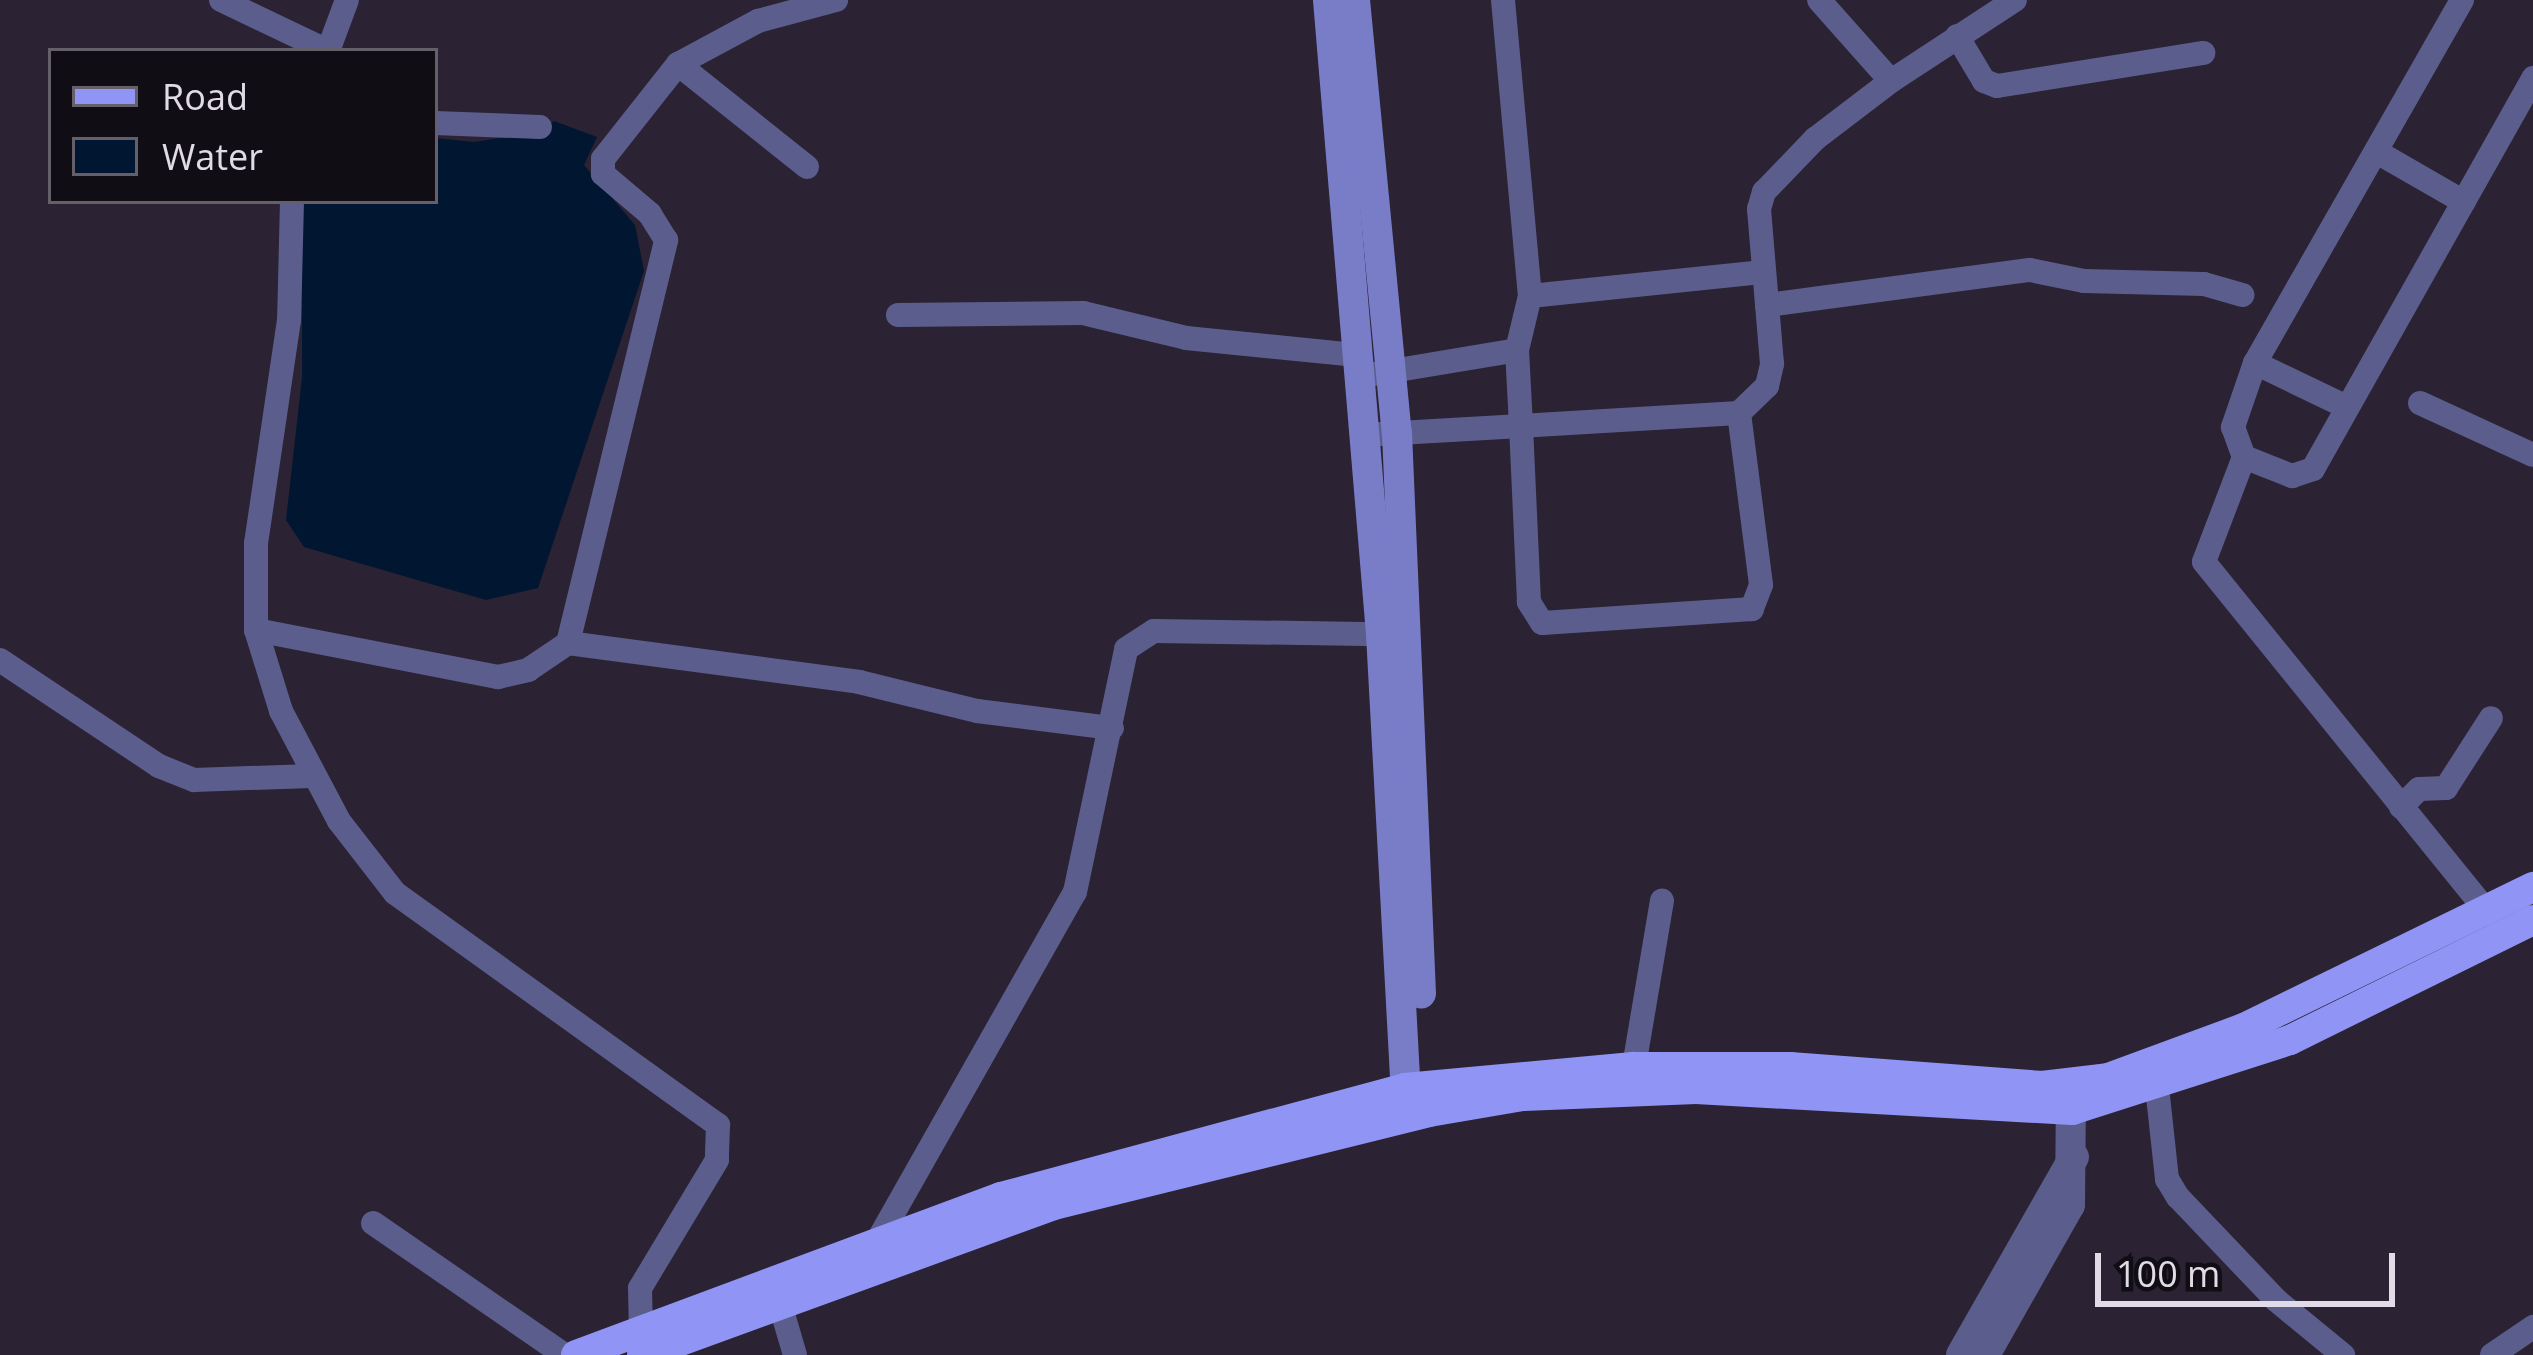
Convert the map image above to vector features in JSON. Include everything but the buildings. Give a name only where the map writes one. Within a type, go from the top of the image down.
[{"type":"main road","points":[[1328,0],[1367,367],[1397,433],[1417,1100]]},
{"type":"main road","points":[[1354,0],[1367,367],[1364,435],[1417,1100]]},
{"type":"main road","points":[[641,1344],[878,1240],[1154,1153],[1417,1100],[1523,1096],[1632,1079],[2017,1113],[2071,1098],[2244,1028],[2488,913],[2533,887]]},
{"type":"main road","points":[[2071,1098],[2157,1087],[2290,1040],[2530,927]]},
{"type":"main road","points":[[576,1355],[641,1344],[780,1304],[1054,1205],[1417,1100]]},
{"type":"street","points":[[220,0],[322,48]]},
{"type":"street","points":[[329,48],[347,0]]},
{"type":"street","points":[[568,643],[666,240],[650,214],[602,174],[603,159],[678,64],[758,21],[836,0]]},
{"type":"street","points":[[1503,0],[1530,296],[1517,350],[1529,602],[1542,623],[1558,626],[1739,613],[1757,604],[1739,412]]},
{"type":"street","points":[[1819,0],[1891,81]]},
{"type":"street","points":[[2462,0],[2255,363],[2234,427],[2244,457],[2204,562],[2488,913]]},
{"type":"street","points":[[1364,435],[1739,412],[1767,386],[1764,192],[1815,139],[2004,2]]},
{"type":"street","points":[[1957,35],[1984,80],[1997,86],[2203,53]]},
{"type":"street","points":[[678,64],[807,167]]},
{"type":"street","points":[[2244,457],[2301,476],[2313,470],[2533,78]]},
{"type":"street","points":[[438,123],[541,127]]},
{"type":"street","points":[[2377,152],[2464,202]]},
{"type":"street","points":[[292,204],[289,320],[256,543],[256,629],[311,776],[395,893],[718,1124],[718,1160],[640,1288],[641,1344]]},
{"type":"street","points":[[1767,305],[2030,270],[2084,280],[2204,284],[2242,295]]},
{"type":"street","points":[[1530,296],[1764,272]]},
{"type":"street","points":[[898,315],[1083,313],[1205,340],[1367,367],[1517,350]]},
{"type":"street","points":[[2255,363],[2347,407]]},
{"type":"street","points":[[2420,403],[2533,455]]},
{"type":"street","points":[[256,629],[498,677],[528,670],[568,643],[859,682],[977,711],[1112,728]]},
{"type":"street","points":[[878,1240],[1075,892],[1126,649],[1154,631],[1381,634]]},
{"type":"street","points":[[0,660],[160,766],[194,780],[311,776]]},
{"type":"street","points":[[2401,807],[2419,789],[2446,788],[2491,718]]},
{"type":"street","points":[[1632,1079],[1647,1022],[1662,901]]},
{"type":"street","points":[[2157,1087],[2168,1179],[2178,1197],[2276,1300],[2343,1355]]},
{"type":"street","points":[[1985,1355],[2070,1205],[2075,1155],[2071,1098]]},
{"type":"street","points":[[1961,1355],[2075,1155]]},
{"type":"street","points":[[374,1223],[564,1355]]},
{"type":"street","points":[[780,1304],[795,1355]]},
{"type":"street","points":[[2492,1355],[2533,1327]]},
{"type":"water","points":[[554,121],[597,137],[584,165],[635,225],[644,271],[538,588],[486,600],[304,547],[286,520],[302,378],[302,204],[438,204],[438,138],[474,142],[540,132]]}]
